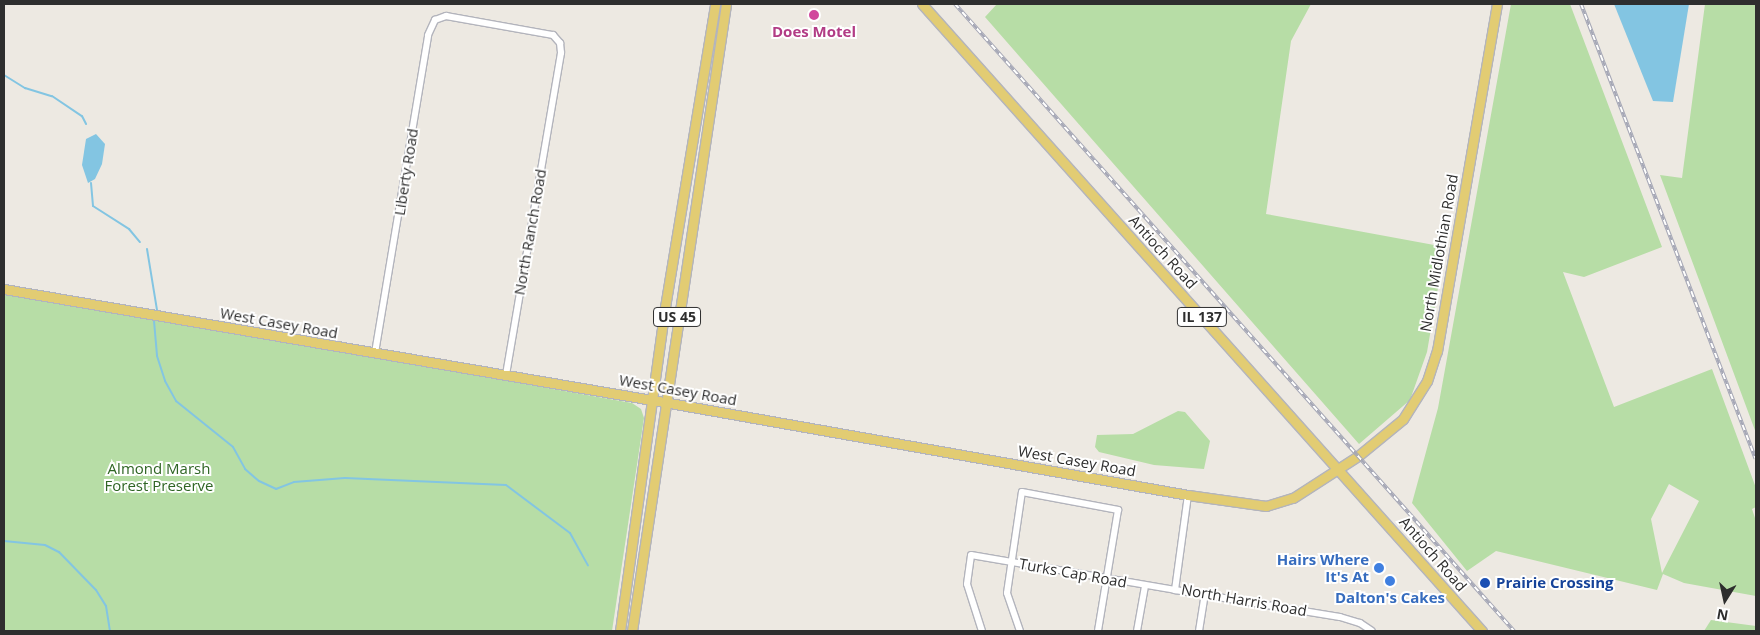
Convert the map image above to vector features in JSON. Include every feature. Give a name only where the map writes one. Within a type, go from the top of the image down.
[{"type":"main road","name":"US 45","points":[[620,631],[653,400],[715,4]]},
{"type":"main road","name":"US 45","points":[[632,631],[664,402],[726,4]]},
{"type":"main road","name":"Antioch Road","points":[[922,4],[1482,631]]},
{"type":"main road","name":"North Midlothian Road","points":[[1339,469],[1403,419],[1420,396],[1434,365],[1497,4]]},
{"type":"main road","name":"West Casey Road","points":[[4,289],[653,400],[1188,495],[1266,506],[1293,498],[1339,469]]},
{"type":"street","name":"Liberty Road","points":[[375,353],[428,35],[435,20],[441,17],[462,19]]},
{"type":"street","name":"North Ranch Road","points":[[462,19],[556,36],[561,53],[506,375]]},
{"type":"street","points":[[1020,631],[1007,593],[1022,492],[1118,510],[1098,631]]},
{"type":"street","name":"North Harris Road","points":[[1188,495],[1174,590],[1340,617],[1360,623],[1372,631]]},
{"type":"street","name":"Turks Cap Road","points":[[982,631],[967,584],[972,555],[1174,590]]},
{"type":"street","points":[[1137,631],[1146,586]]},
{"type":"street","points":[[1199,631],[1205,594]]},
{"type":"green space","points":[[997,4],[1311,4],[1291,41],[1266,214],[1445,247],[1427,352],[1410,400],[1359,444],[985,17]]},
{"type":"green space","points":[[1511,4],[1570,4],[1662,247],[1584,277],[1563,272],[1614,407],[1712,369],[1756,488],[1756,507],[1752,509],[1756,521],[1756,596],[1684,583],[1663,574],[1657,590],[1496,551],[1467,571],[1412,503],[1438,408]],"holes":[[[1669,484],[1699,501],[1662,573],[1651,519]]]},
{"type":"green space","points":[[1705,4],[1756,4],[1756,433],[1660,175],[1682,178]]},
{"type":"green space","name":"Almond Marsh Forest Preserve","points":[[4,292],[632,403],[641,409],[644,418],[612,631],[4,631]]},
{"type":"green space","points":[[1178,411],[1185,412],[1210,441],[1204,469],[1154,465],[1099,452],[1095,447],[1097,435],[1133,434]]},
{"type":"green space","points":[[1711,620],[1756,626],[1756,631],[1704,631]]},
{"type":"water","points":[[1614,4],[1689,4],[1673,102],[1653,101]]},
{"type":"water","points":[[96,134],[105,144],[102,164],[95,179],[88,183],[82,165],[86,139]]},
{"type":"waterway","points":[[4,75],[25,88],[52,96],[82,116],[86,124]]},
{"type":"waterway","points":[[91,183],[93,206],[129,229],[140,242]]},
{"type":"waterway","points":[[147,249],[157,310]]},
{"type":"waterway","points":[[154,321],[157,356],[165,381],[176,401],[233,447],[245,469],[259,481],[276,489],[294,482],[345,478],[506,485],[570,533],[588,565]]},
{"type":"waterway","points":[[4,541],[45,545],[59,552],[96,590],[106,606],[110,631]]},
{"type":"railway","points":[[955,4],[1514,631]]},
{"type":"railway","points":[[1581,4],[1756,459]]},
{"type":"place","name":"Does Motel","points":[[814,15]]},
{"type":"place","name":"Hairs Where It's At","points":[[1379,568]]},
{"type":"place","name":"Dalton's Cakes","points":[[1390,581]]},
{"type":"place","name":"Prairie Crossing","points":[[1485,583]]}]
